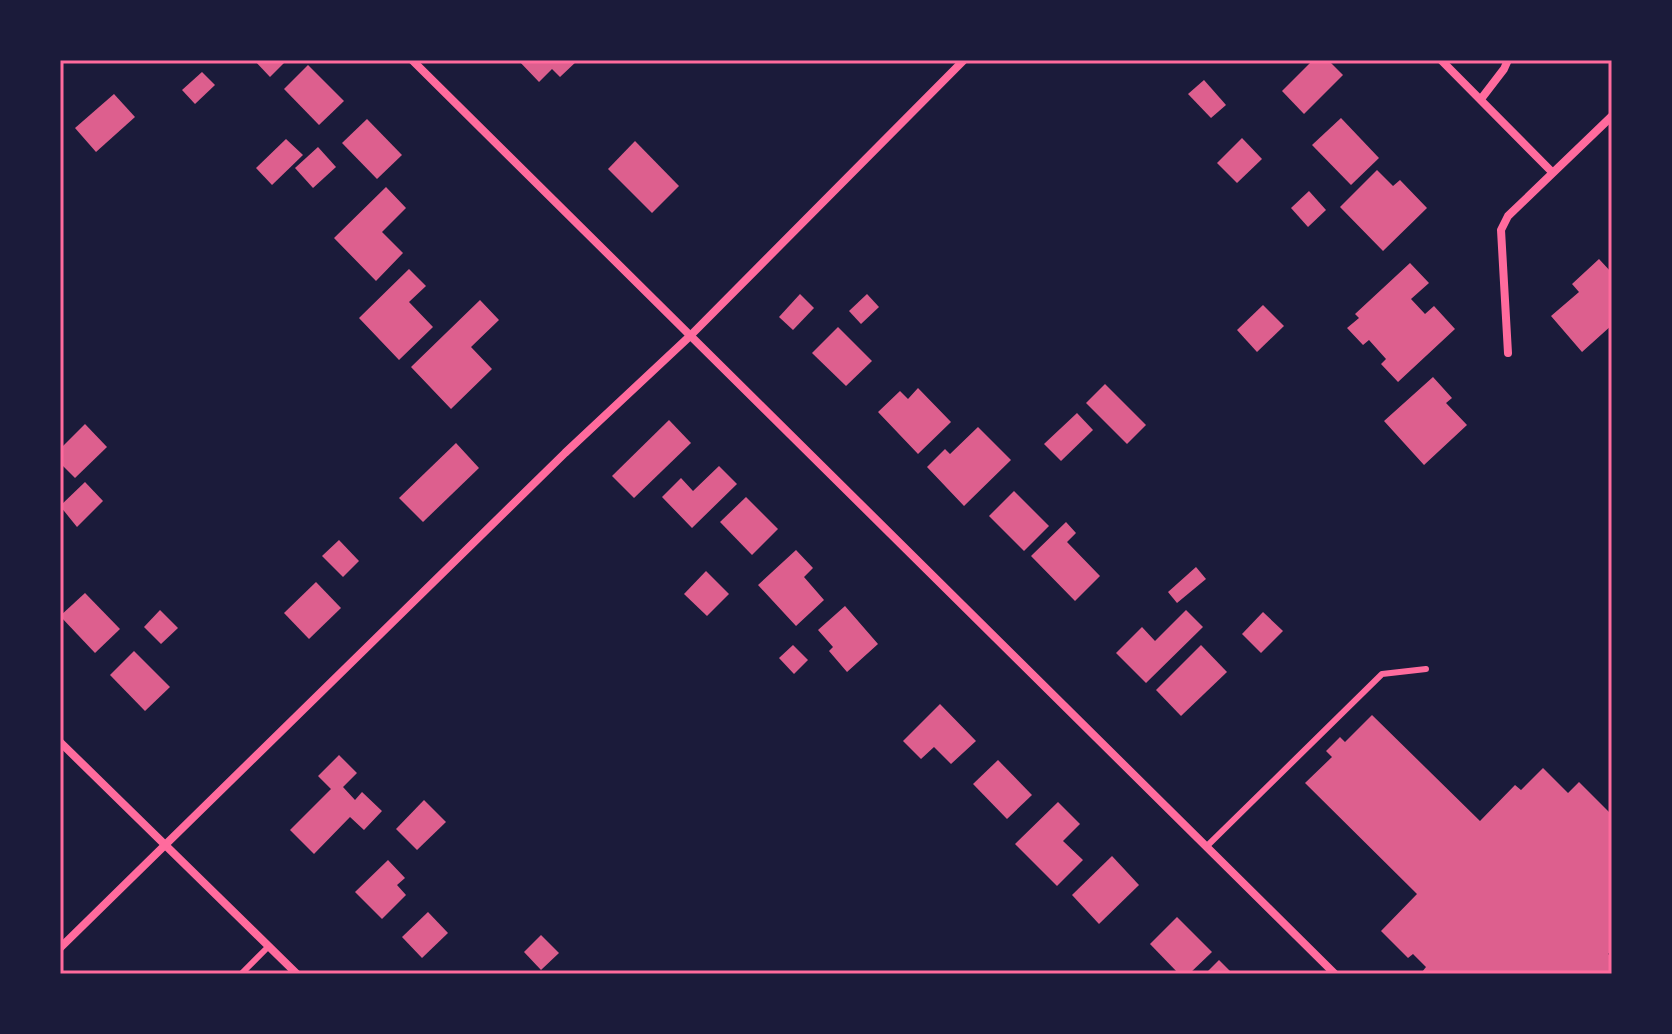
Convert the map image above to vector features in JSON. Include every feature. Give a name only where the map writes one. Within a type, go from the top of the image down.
[{"type":"street","points":[[412,60],[1335,974]]},
{"type":"street","points":[[60,948],[565,453],[690,336],[964,60]]},
{"type":"street","points":[[1441,60],[1552,172]]},
{"type":"street","points":[[1481,99],[1508,60]]},
{"type":"street","points":[[1508,353],[1501,230],[1508,216],[1612,116]]},
{"type":"street","points":[[60,742],[297,974]]},
{"type":"lane","points":[[1206,847],[1382,674],[1426,669]]},
{"type":"lane","points":[[241,974],[269,946]]},
{"type":"building","points":[[254,60],[287,60],[270,77]]},
{"type":"building","points":[[518,60],[578,60],[560,77],[552,69],[539,82]]},
{"type":"building","points":[[1313,60],[1328,60],[1343,75],[1304,114],[1282,91]]},
{"type":"building","points":[[308,65],[344,101],[319,125],[284,89]]},
{"type":"building","points":[[202,72],[215,85],[195,104],[182,90]]},
{"type":"building","points":[[1204,80],[1226,105],[1211,118],[1188,94]]},
{"type":"building","points":[[114,94],[135,117],[96,152],[75,128]]},
{"type":"building","points":[[1341,118],[1379,158],[1351,185],[1312,145]]},
{"type":"building","points":[[367,119],[402,155],[377,179],[342,143]]},
{"type":"building","points":[[1242,138],[1262,159],[1237,183],[1217,163]]},
{"type":"building","points":[[286,139],[303,155],[272,185],[256,168]]},
{"type":"building","points":[[635,141],[679,186],[652,213],[608,169]]},
{"type":"building","points":[[318,147],[336,167],[313,188],[295,168]]},
{"type":"building","points":[[1377,170],[1393,186],[1400,180],[1427,208],[1383,251],[1340,207]]},
{"type":"building","points":[[386,187],[406,208],[382,232],[403,253],[376,281],[334,238]]},
{"type":"building","points":[[1309,191],[1326,210],[1308,227],[1291,208]]},
{"type":"building","points":[[1599,259],[1612,273],[1612,325],[1582,352],[1551,316],[1579,292],[1572,284]]},
{"type":"building","points":[[1410,263],[1429,283],[1411,299],[1425,314],[1434,306],[1455,329],[1398,382],[1381,364],[1386,359],[1369,340],[1363,345],[1347,328],[1359,318],[1355,314]]},
{"type":"building","points":[[409,269],[426,286],[409,302],[433,327],[399,360],[359,318]]},
{"type":"building","points":[[800,294],[814,308],[793,330],[779,317]]},
{"type":"building","points":[[867,294],[879,307],[861,324],[849,311]]},
{"type":"building","points":[[480,300],[499,320],[471,347],[492,369],[451,409],[411,367]]},
{"type":"building","points":[[1263,305],[1284,326],[1257,352],[1237,330]]},
{"type":"building","points":[[838,327],[872,361],[846,386],[812,353]]},
{"type":"building","points":[[1433,377],[1452,398],[1446,403],[1467,425],[1424,465],[1384,421]]},
{"type":"building","points":[[1105,384],[1146,425],[1127,444],[1086,403]]},
{"type":"building","points":[[918,388],[951,422],[918,454],[878,412],[900,391],[908,399]]},
{"type":"building","points":[[1077,413],[1093,430],[1061,461],[1044,444]]},
{"type":"building","points":[[669,420],[691,443],[634,498],[612,476]]},
{"type":"building","points":[[85,424],[107,447],[75,478],[60,463],[60,449]]},
{"type":"building","points":[[978,427],[1011,460],[964,506],[927,467],[945,449],[950,454]]},
{"type":"building","points":[[456,443],[479,468],[423,522],[399,498]]},
{"type":"building","points":[[719,466],[737,484],[692,528],[662,497],[681,478],[693,491]]},
{"type":"building","points":[[85,482],[103,501],[77,527],[60,506]]},
{"type":"building","points":[[1014,491],[1049,526],[1024,551],[989,516]]},
{"type":"building","points":[[746,497],[778,529],[752,555],[720,522]]},
{"type":"building","points":[[1066,522],[1076,533],[1067,542],[1100,576],[1075,601],[1031,556]]},
{"type":"building","points":[[339,540],[359,561],[343,577],[322,556]]},
{"type":"building","points":[[796,550],[813,568],[804,577],[824,600],[796,626],[758,585]]},
{"type":"building","points":[[1196,567],[1206,579],[1177,603],[1168,592]]},
{"type":"building","points":[[706,571],[729,594],[707,616],[684,594]]},
{"type":"building","points":[[316,582],[341,608],[309,639],[284,613]]},
{"type":"building","points":[[85,593],[120,629],[95,653],[60,616]]},
{"type":"building","points":[[845,606],[878,644],[847,672],[829,651],[833,647],[818,630]]},
{"type":"building","points":[[160,610],[178,628],[161,644],[144,627]]},
{"type":"building","points":[[1186,610],[1203,627],[1146,683],[1116,653],[1142,627],[1155,641]]},
{"type":"building","points":[[1263,612],[1283,631],[1261,653],[1242,634]]},
{"type":"building","points":[[793,645],[808,660],[794,674],[779,658]]},
{"type":"building","points":[[1201,645],[1227,672],[1181,716],[1156,690]]},
{"type":"building","points":[[134,651],[170,687],[145,711],[110,675]]},
{"type":"building","points":[[940,704],[976,741],[951,764],[934,747],[921,759],[903,741]]},
{"type":"building","points":[[1372,715],[1480,821],[1515,785],[1521,790],[1543,768],[1568,793],[1579,782],[1612,815],[1612,950],[1608,954],[1612,957],[1612,974],[1424,974],[1422,972],[1426,967],[1413,954],[1408,958],[1381,931],[1417,894],[1305,783],[1332,757],[1326,751],[1340,737],[1345,742]]},
{"type":"building","points":[[339,755],[357,773],[343,787],[355,800],[362,792],[382,811],[364,830],[350,817],[314,854],[290,830],[331,789],[318,776]]},
{"type":"building","points":[[998,760],[1032,795],[1007,819],[973,784]]},
{"type":"building","points":[[424,800],[446,822],[417,850],[396,829]]},
{"type":"building","points":[[1058,802],[1080,824],[1063,841],[1083,860],[1057,886],[1015,844]]},
{"type":"building","points":[[1112,856],[1139,885],[1099,924],[1072,895]]},
{"type":"building","points":[[388,860],[405,878],[397,885],[406,895],[382,919],[355,892]]},
{"type":"building","points":[[428,912],[448,933],[422,958],[402,937]]},
{"type":"building","points":[[1177,917],[1212,952],[1189,974],[1179,974],[1150,944]]},
{"type":"building","points":[[541,935],[559,953],[541,970],[524,952]]},
{"type":"building","points":[[1219,960],[1233,974],[1205,974]]}]
